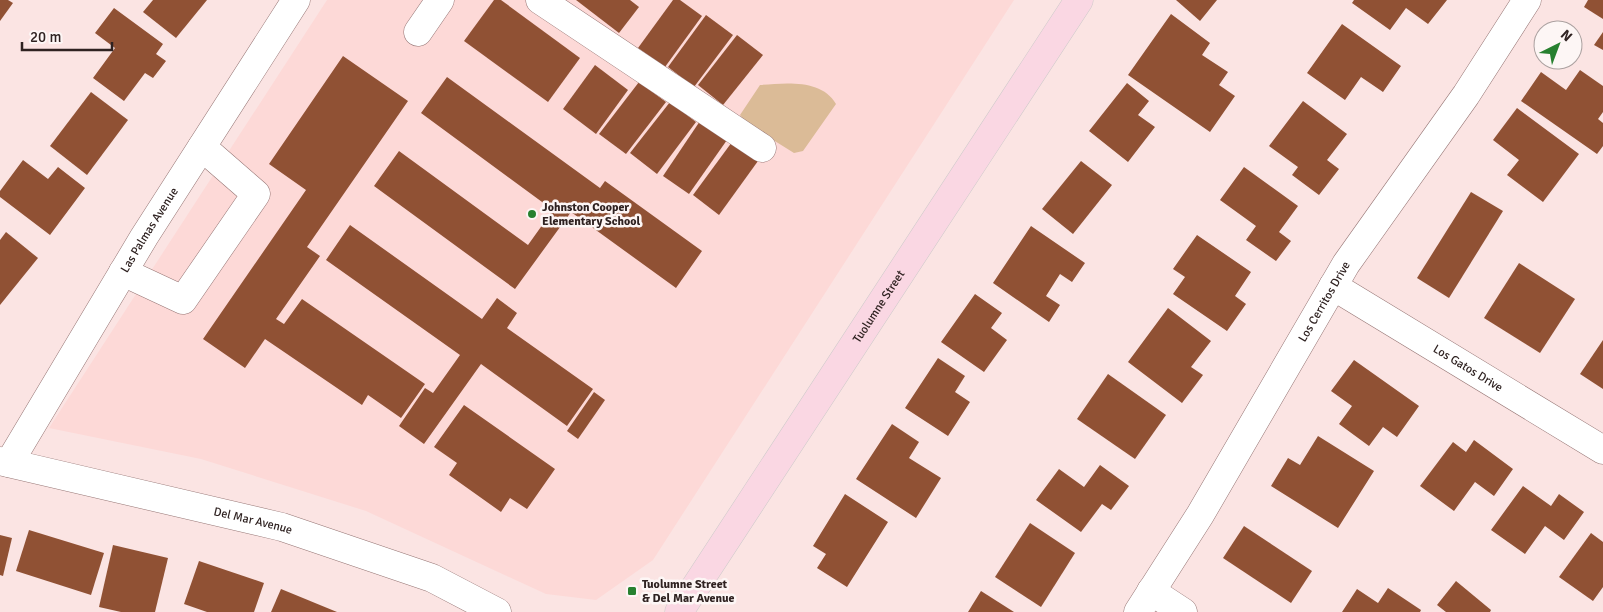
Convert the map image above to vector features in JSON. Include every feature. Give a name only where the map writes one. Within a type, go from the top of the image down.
[{"type":"main road","name":"Tuolumne Street","points":[[679,612],[1079,0]]},
{"type":"street","name":"Las Palmas Avenue","points":[[5,462],[296,0]]},
{"type":"street","points":[[418,32],[440,0]]},
{"type":"street","points":[[540,0],[762,148]]},
{"type":"street","name":"Los Cerritos Drive","points":[[1144,602],[1200,515],[1346,264],[1466,95],[1527,0]]},
{"type":"street","points":[[123,272],[183,300],[256,194],[202,147]]},
{"type":"street","name":"Los Gatos Drive","points":[[1333,286],[1603,450]]},
{"type":"street","name":"Del Mar Avenue","points":[[5,462],[282,527],[432,578],[497,612]]},
{"type":"street","points":[[1144,602],[1183,612]]},
{"type":"shaded area","name":"Johnston Cooper Elementary School","points":[[327,0],[1014,0],[653,560],[596,600],[546,594],[366,511],[201,459],[49,428]]},
{"type":"shaded area","points":[[802,84],[813,86],[830,96],[836,104],[803,151],[794,153],[746,123],[740,115],[760,85]]},
{"type":"building","points":[[0,0],[8,0],[13,3],[0,21]]},
{"type":"building","points":[[153,0],[207,0],[176,38],[143,12]]},
{"type":"building","points":[[494,0],[501,0],[580,58],[548,102],[464,41]]},
{"type":"building","points":[[576,0],[630,0],[639,7],[619,33]]},
{"type":"building","points":[[673,0],[680,0],[702,16],[665,67],[638,48]]},
{"type":"building","points":[[1176,0],[1217,0],[1200,21]]},
{"type":"building","points":[[1354,0],[1447,0],[1428,24],[1406,8],[1390,30],[1352,3]]},
{"type":"building","points":[[1588,0],[1603,0],[1603,19],[1584,7]]},
{"type":"building","points":[[114,8],[163,44],[156,54],[166,61],[153,78],[145,73],[124,101],[93,78],[115,48],[95,33]]},
{"type":"building","points":[[1171,14],[1210,43],[1202,55],[1228,72],[1219,85],[1235,96],[1210,132],[1128,75]]},
{"type":"building","points":[[706,15],[733,35],[694,87],[668,67]]},
{"type":"building","points":[[1342,24],[1401,66],[1383,92],[1361,77],[1345,100],[1307,73]]},
{"type":"building","points":[[1603,32],[1603,50],[1594,45]]},
{"type":"building","points":[[737,35],[763,55],[723,105],[698,85]]},
{"type":"building","points":[[343,56],[408,101],[307,247],[320,256],[276,319],[284,324],[302,299],[425,384],[401,418],[368,395],[362,405],[265,339],[245,368],[203,339],[306,190],[269,164]]},
{"type":"building","points":[[595,65],[628,90],[596,134],[563,109]]},
{"type":"building","points":[[1580,70],[1603,86],[1603,112],[1598,119],[1603,123],[1603,146],[1597,154],[1521,101],[1541,72],[1566,90]]},
{"type":"building","points":[[447,77],[600,188],[605,181],[702,251],[676,288],[571,212],[515,289],[374,186],[399,151],[528,245],[553,210],[421,113]]},
{"type":"building","points":[[639,82],[666,102],[626,154],[599,134]]},
{"type":"building","points":[[1127,83],[1149,101],[1138,115],[1155,127],[1128,162],[1089,131]]},
{"type":"building","points":[[91,92],[128,120],[87,175],[50,146]]},
{"type":"building","points":[[1303,101],[1347,134],[1327,160],[1339,169],[1319,195],[1292,175],[1298,167],[1269,146]]},
{"type":"building","points":[[670,102],[696,122],[657,174],[630,153]]},
{"type":"building","points":[[1517,108],[1579,154],[1543,202],[1507,175],[1519,160],[1493,140]]},
{"type":"building","points":[[700,121],[727,140],[689,194],[663,176]]},
{"type":"building","points":[[732,142],[758,161],[719,215],[693,195]]},
{"type":"building","points":[[23,160],[48,179],[58,167],[85,188],[50,235],[0,197],[0,191]]},
{"type":"building","points":[[1081,161],[1112,185],[1073,234],[1042,209]]},
{"type":"building","points":[[1244,167],[1298,206],[1279,232],[1291,241],[1276,261],[1246,240],[1256,226],[1220,200]]},
{"type":"building","points":[[1471,192],[1503,211],[1449,298],[1417,278]]},
{"type":"building","points":[[350,225],[482,319],[497,298],[517,313],[507,328],[593,389],[567,426],[481,364],[424,444],[399,426],[425,388],[433,393],[460,355],[326,260]]},
{"type":"building","points":[[1031,226],[1085,263],[1072,282],[1060,274],[1046,296],[1060,305],[1049,322],[993,283]]},
{"type":"building","points":[[6,232],[38,258],[0,305],[0,240]]},
{"type":"building","points":[[1197,235],[1251,272],[1235,296],[1246,304],[1227,331],[1173,294],[1185,277],[1173,269]]},
{"type":"building","points":[[1519,263],[1575,299],[1540,353],[1484,318]]},
{"type":"building","points":[[975,294],[1002,313],[991,328],[1007,340],[984,372],[941,342]]},
{"type":"building","points":[[1168,308],[1211,341],[1191,367],[1203,375],[1182,403],[1128,362]]},
{"type":"building","points":[[1603,340],[1603,389],[1580,374]]},
{"type":"building","points":[[938,358],[965,376],[955,392],[970,402],[948,436],[905,408]]},
{"type":"building","points":[[1354,360],[1419,406],[1397,437],[1383,427],[1369,446],[1339,424],[1352,406],[1331,391]]},
{"type":"building","points":[[1108,374],[1166,415],[1135,459],[1077,419]]},
{"type":"building","points":[[594,392],[605,400],[578,439],[567,431]]},
{"type":"building","points":[[464,405],[555,469],[527,509],[510,498],[501,512],[449,475],[457,463],[434,447]]},
{"type":"building","points":[[892,424],[919,442],[909,458],[941,478],[916,518],[856,479]]},
{"type":"building","points":[[1318,436],[1374,471],[1338,528],[1271,486],[1288,458],[1300,465]]},
{"type":"building","points":[[1474,440],[1513,469],[1494,496],[1475,482],[1454,511],[1420,486],[1453,442],[1466,452]]},
{"type":"building","points":[[1100,465],[1129,486],[1111,510],[1102,504],[1081,532],[1036,500],[1059,469],[1084,487]]},
{"type":"building","points":[[1523,486],[1551,506],[1559,494],[1584,512],[1564,540],[1545,526],[1525,554],[1491,530]]},
{"type":"building","points":[[845,494],[888,522],[847,587],[817,568],[826,554],[813,546]]},
{"type":"building","points":[[1030,523],[1075,553],[1041,607],[995,577]]},
{"type":"building","points":[[1244,526],[1312,571],[1291,603],[1223,558]]},
{"type":"building","points":[[29,530],[104,553],[91,595],[16,571]]},
{"type":"building","points":[[1591,533],[1603,542],[1603,587],[1593,601],[1559,577]]},
{"type":"building","points":[[0,535],[12,538],[3,576],[0,575]]},
{"type":"building","points":[[113,545],[168,558],[155,612],[121,612],[99,607]]},
{"type":"building","points":[[199,561],[264,583],[254,612],[207,612],[184,604]]},
{"type":"building","points":[[1456,581],[1491,610],[1490,612],[1446,612],[1437,605]]},
{"type":"building","points":[[1388,588],[1421,610],[1420,612],[1342,612],[1357,589],[1378,603]]},
{"type":"building","points":[[281,589],[337,612],[271,612]]},
{"type":"building","points":[[981,591],[1014,612],[968,612]]},
{"type":"place","name":"Johnston Cooper Elementary School","points":[[532,214]]},
{"type":"place","name":"Tuolumne Street & Del Mar Avenue","points":[[632,591]]}]
